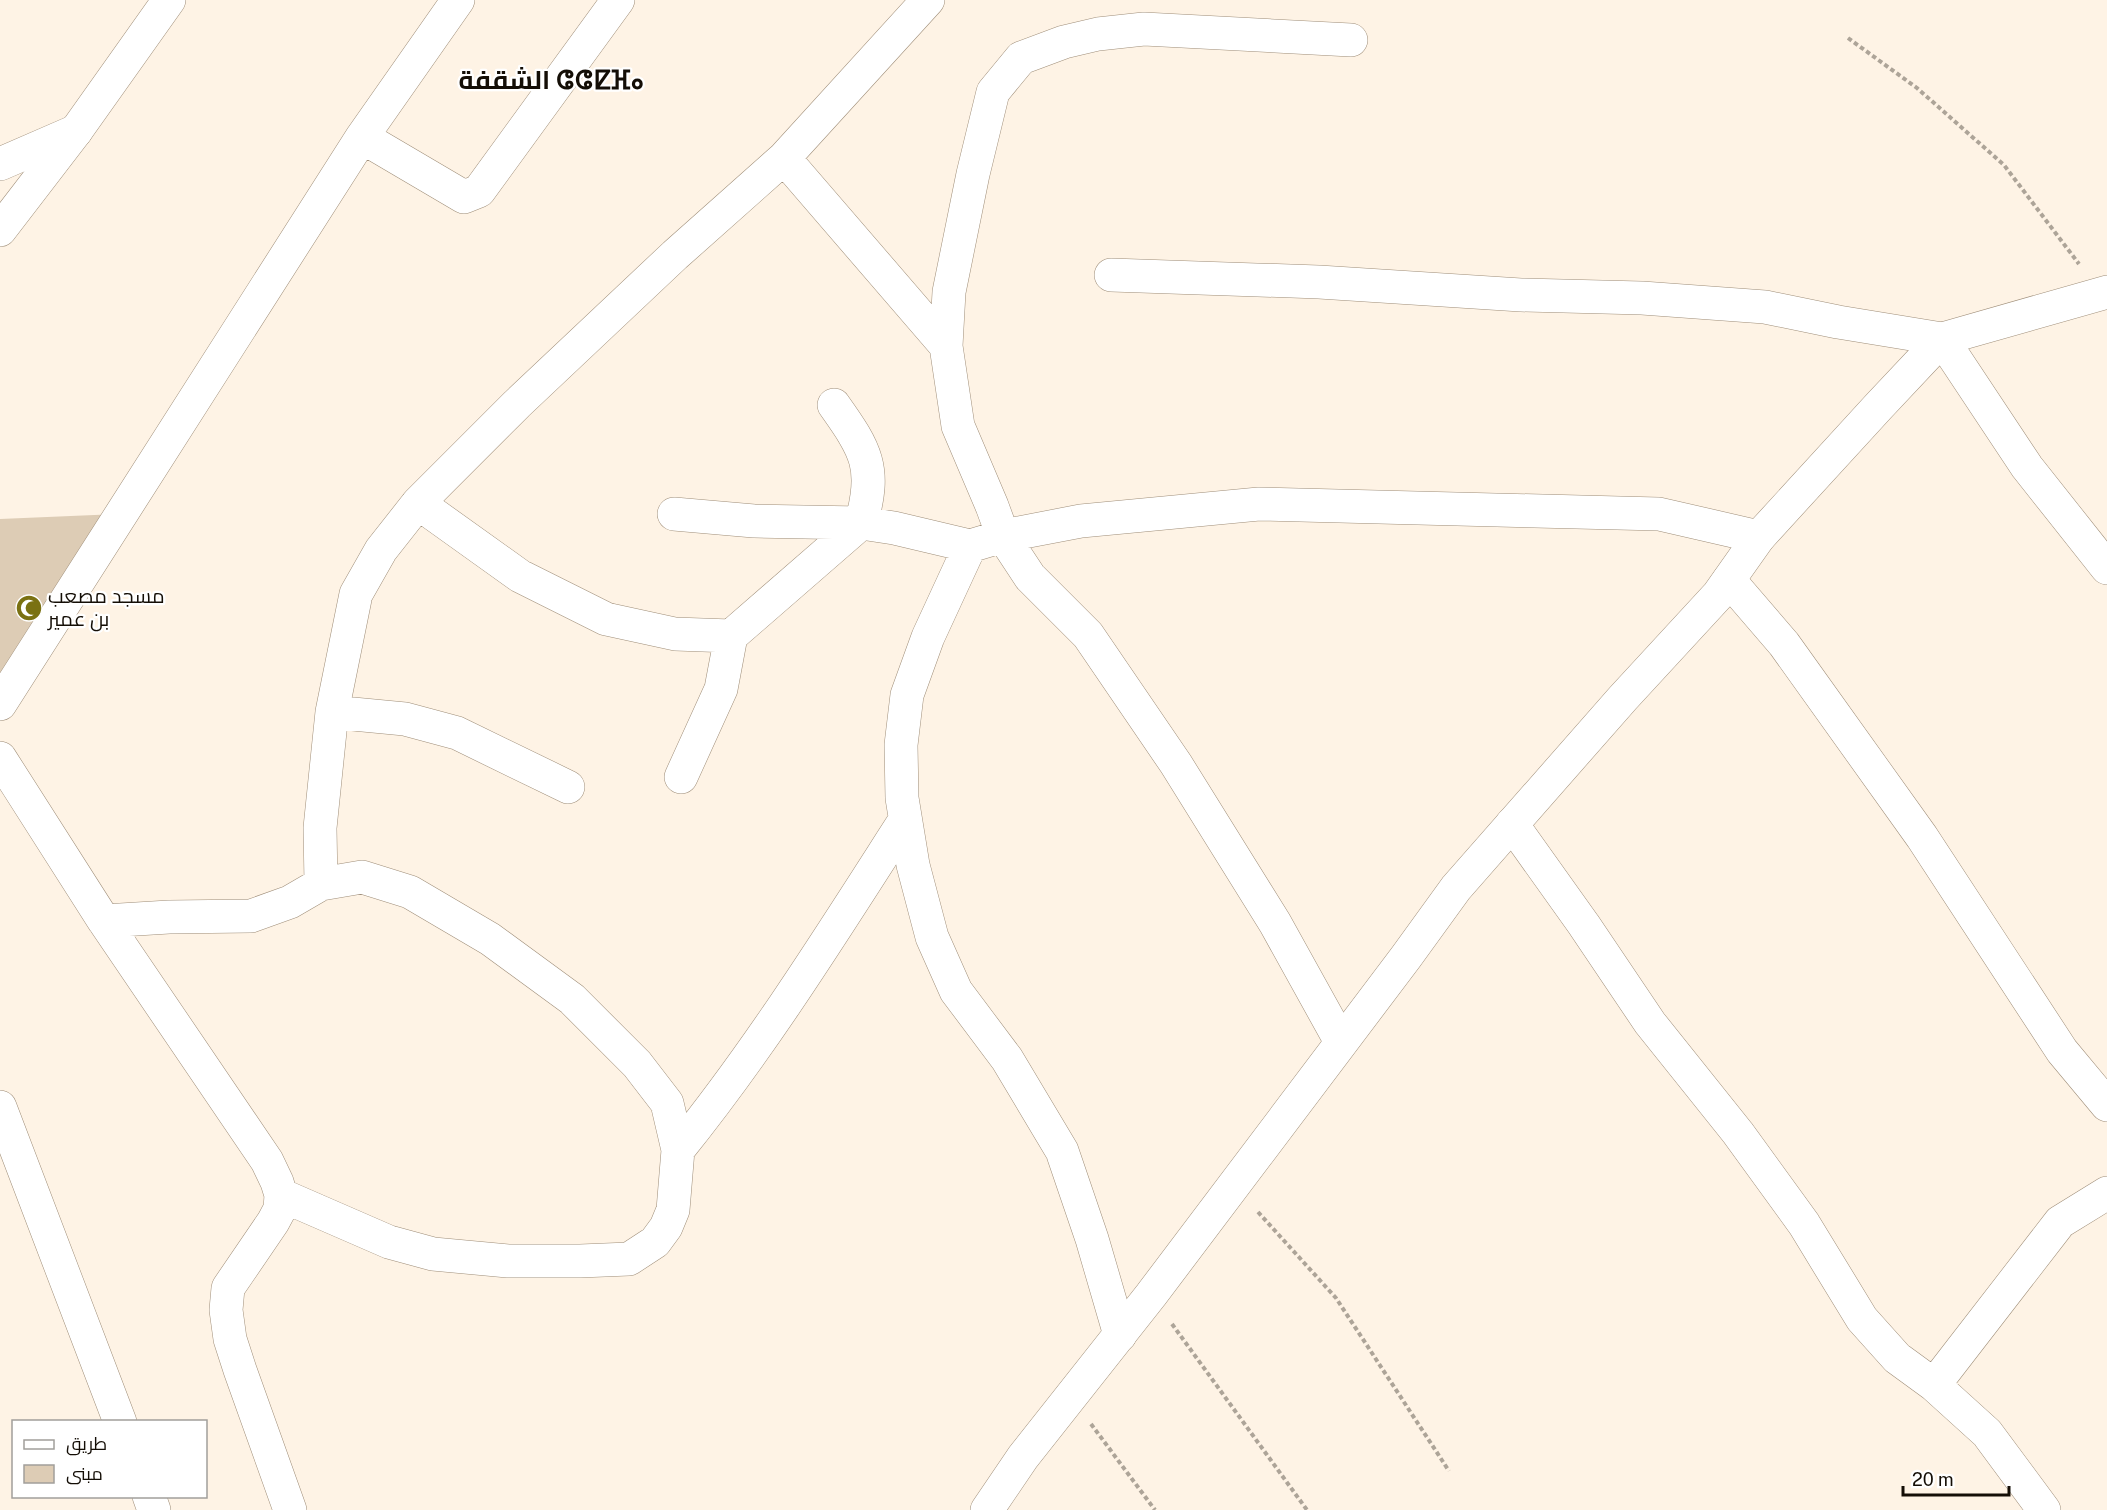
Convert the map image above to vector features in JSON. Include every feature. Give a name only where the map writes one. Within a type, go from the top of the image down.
[{"type":"street","points":[[0,230],[76,131],[169,0]]},
{"type":"street","points":[[0,704],[362,138],[459,0]]},
{"type":"street","points":[[362,138],[464,197],[479,191],[618,0]]},
{"type":"street","points":[[321,884],[320,828],[332,712],[356,594],[381,550],[418,503],[525,396],[675,255],[784,158],[928,0]]},
{"type":"street","points":[[1341,1042],[1275,923],[1176,764],[1088,635],[1030,577],[1003,536],[958,426],[946,346],[949,292],[973,174],[993,92],[1022,58],[1064,42],[1098,34],[1144,30],[1351,40]]},
{"type":"street","points":[[0,165],[76,131]]},
{"type":"street","points":[[784,158],[946,346]]},
{"type":"street","points":[[1111,275],[1318,282],[1521,295],[1642,298],[1743,305],[1942,339],[2104,293]]},
{"type":"street","points":[[987,1510],[1023,1457],[1234,1186],[1456,888],[1623,698],[1718,595],[1759,537],[1942,339]]},
{"type":"street","points":[[1942,339],[2027,467],[2107,568]]},
{"type":"street","points":[[681,777],[721,689],[730,636],[861,523],[868,497],[867,463],[857,437],[834,405]]},
{"type":"street","points":[[418,503],[520,576],[606,620],[675,634],[730,636]]},
{"type":"street","points":[[674,514],[754,521],[861,523],[894,528],[970,546],[1003,536],[1081,521],[1259,504],[1659,514],[1759,537]]},
{"type":"street","points":[[970,546],[928,636],[907,695],[901,745],[902,798],[913,866],[932,937],[956,990],[1007,1059],[1062,1151],[1092,1239],[1120,1335]]},
{"type":"street","points":[[1729,580],[1784,644],[1922,837],[2062,1051],[2107,1105]]},
{"type":"street","points":[[332,712],[405,719],[457,733],[568,787]]},
{"type":"street","points":[[0,758],[104,921],[267,1161],[277,1182],[281,1195],[280,1209],[228,1288],[226,1310],[230,1339],[290,1510]]},
{"type":"street","points":[[678,1150],[713,1107],[803,976],[905,820]]},
{"type":"street","points":[[1512,824],[1650,1023],[1738,1133],[1804,1224],[1862,1319],[1897,1358],[1934,1385],[1987,1433],[2044,1510]]},
{"type":"street","points":[[104,921],[251,916],[290,902],[321,884],[362,877],[410,892],[490,939],[572,999],[637,1065],[667,1103],[678,1150],[673,1210],[666,1227],[655,1242],[629,1259],[508,1261],[433,1254],[389,1242],[281,1195]]},
{"type":"street","points":[[0,1107],[119,1420]]},
{"type":"street","points":[[1934,1385],[2060,1222],[2107,1193]]},
{"type":"path","points":[[1848,38],[1917,88],[2004,165],[2104,293]]},
{"type":"path","points":[[1234,1186],[1336,1298],[1449,1471]]},
{"type":"path","points":[[1151,1295],[1307,1510]]},
{"type":"path","points":[[1071,1397],[1155,1510]]},
{"type":"building","name":"مسجد مصعب بن عمير","points":[[118,514],[0,697],[0,519]]},
{"type":"place","name":"مسجد مصعب بن عمير","points":[[29,608]]},
{"type":"district","name":"الشقفة ⵛⵛⵇⴼⴰ","points":[[551,80]]}]
